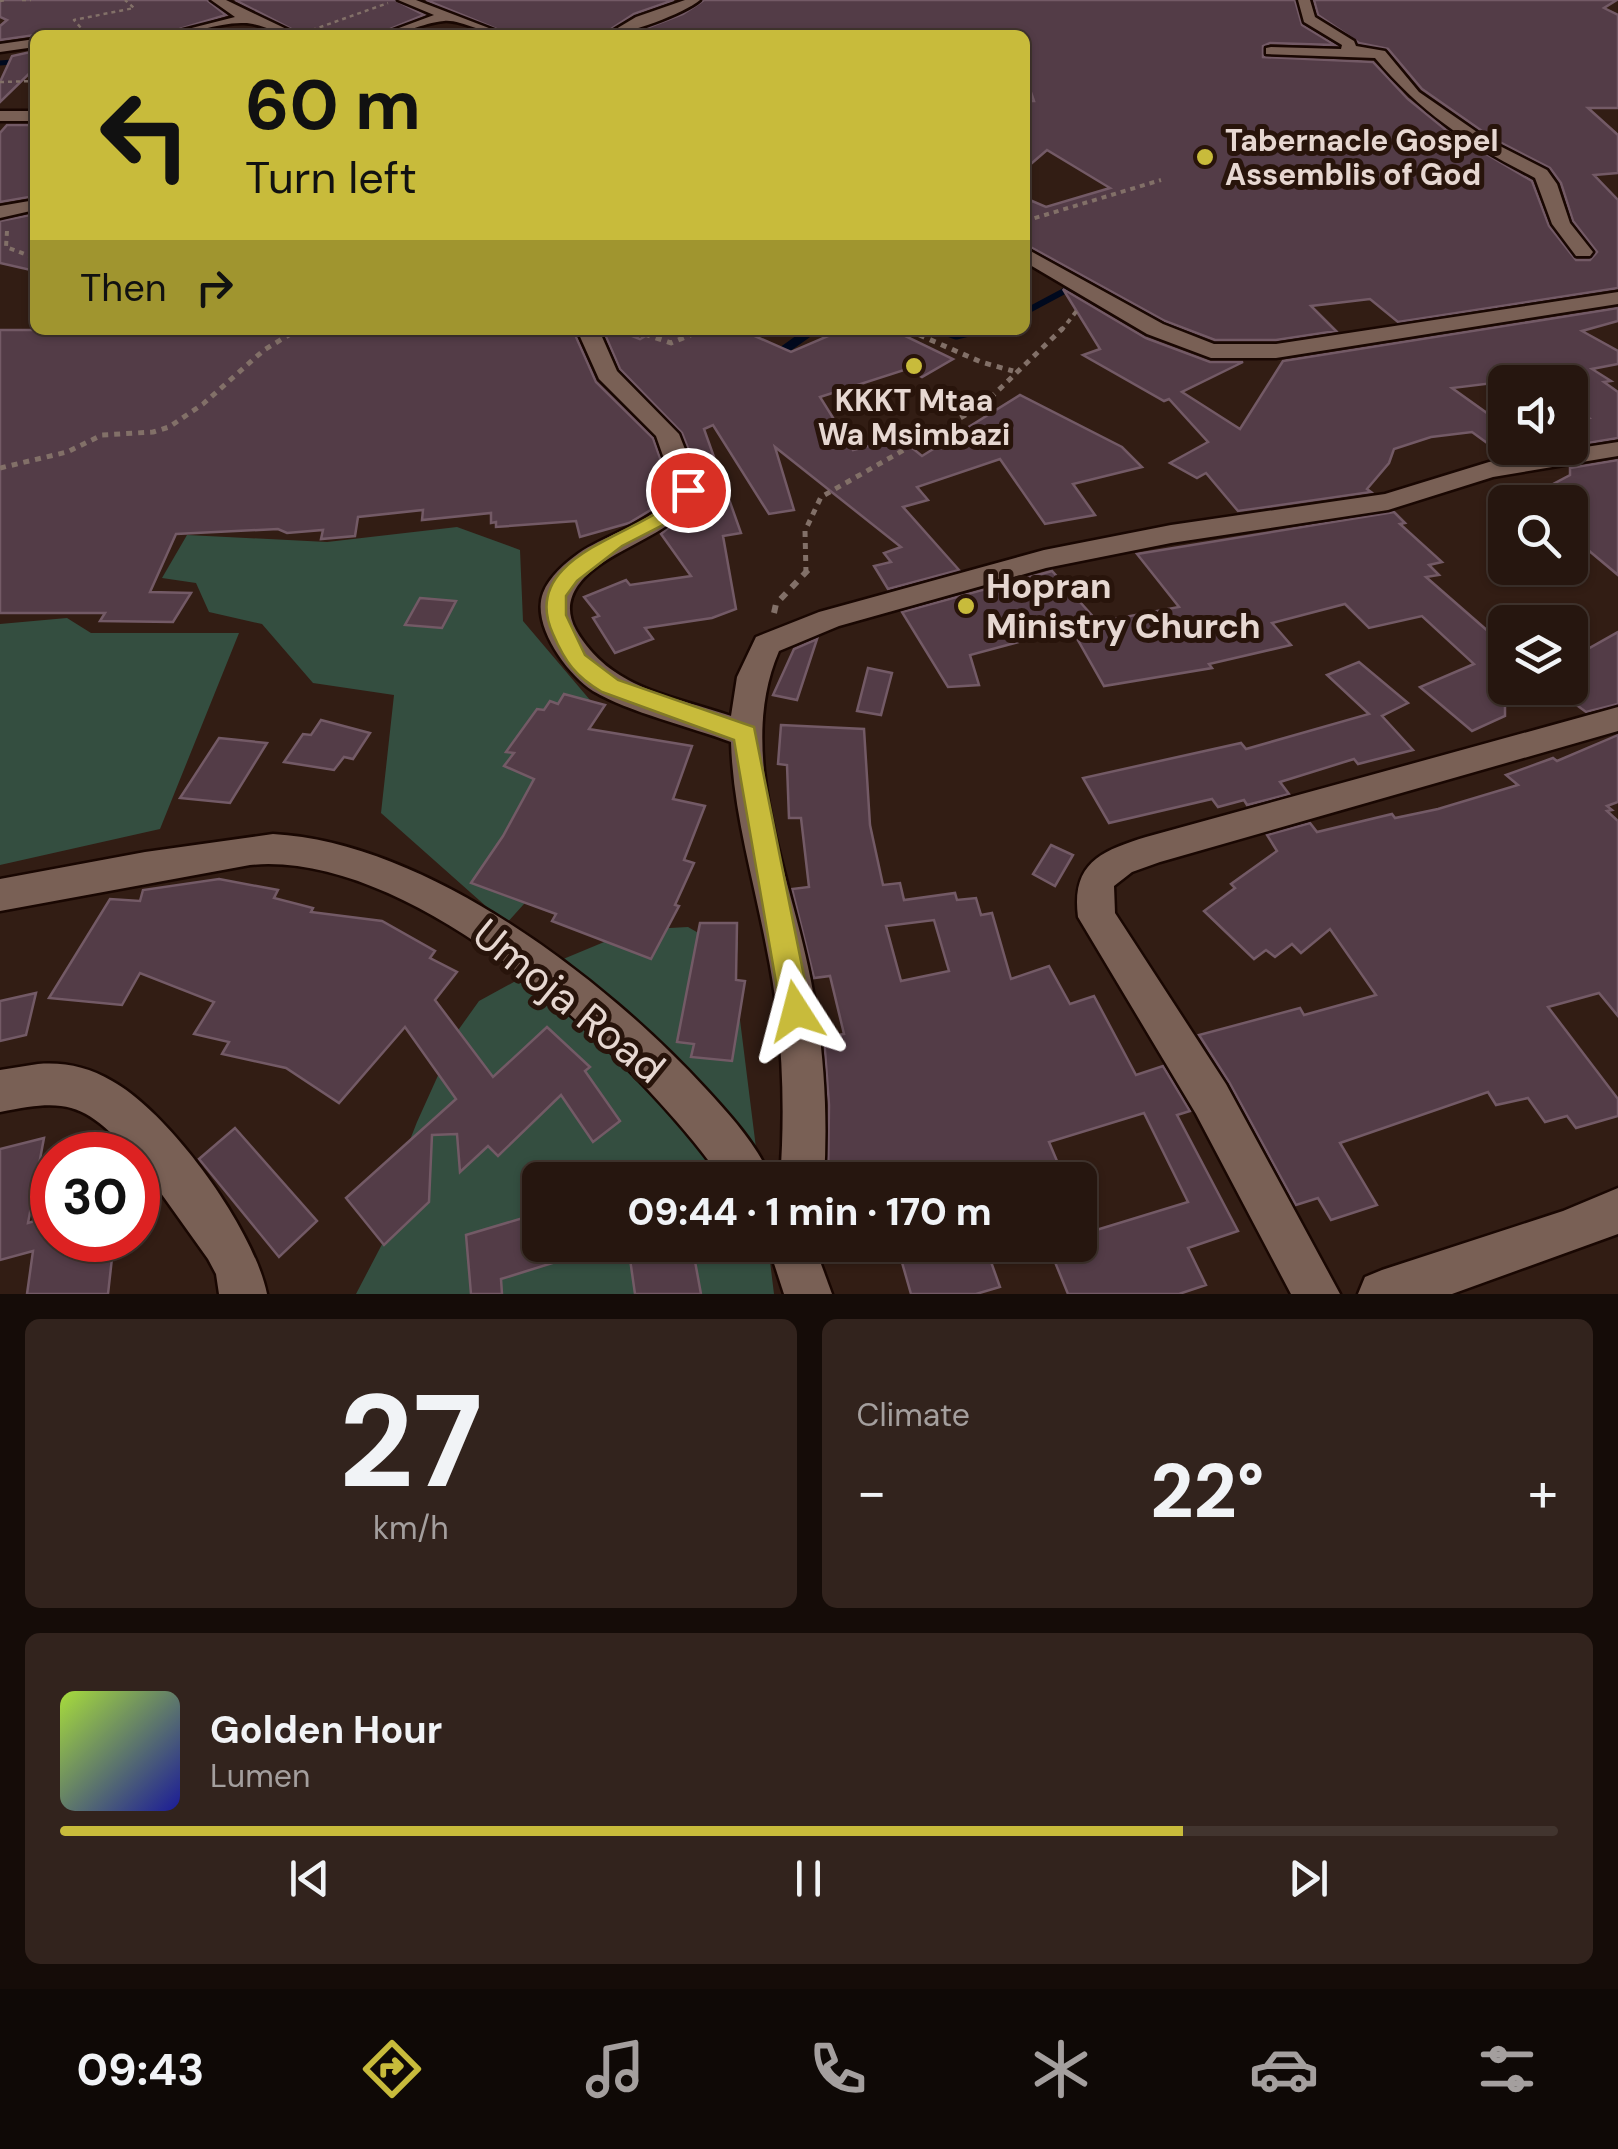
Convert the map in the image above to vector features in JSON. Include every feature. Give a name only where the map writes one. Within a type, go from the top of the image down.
[{"type":"street","points":[[217,0],[246,18],[278,30]]},
{"type":"street","points":[[623,30],[694,0]]},
{"type":"street","points":[[1304,0],[1309,19],[1349,44],[1348,49],[1368,54]]},
{"type":"street","points":[[400,1],[486,30]]},
{"type":"street","points":[[403,30],[446,16]]},
{"type":"street","points":[[193,30],[246,18]]},
{"type":"street","points":[[0,48],[30,45]]},
{"type":"street","points":[[1271,51],[1380,54],[1414,95],[1484,145],[1541,174],[1560,224],[1583,252]]},
{"type":"street","points":[[0,116],[30,116]]},
{"type":"street","points":[[1030,257],[1178,340],[1210,352],[1249,352],[1618,298]]},
{"type":"street","points":[[590,335],[608,374],[667,434],[688,490],[687,500],[615,542],[570,576],[556,595],[555,615],[576,660],[590,675],[610,686],[745,734]]},
{"type":"street","points":[[802,1162],[804,1078],[792,978],[767,868],[745,734],[749,681],[767,644],[788,632],[829,619],[1044,559],[1172,534],[1388,502],[1489,470],[1618,449]]},
{"type":"street","points":[[1316,1294],[1211,1099],[1097,917],[1095,890],[1102,874],[1113,862],[1160,847],[1618,719]]},
{"type":"street","name":"Umoja Road","points":[[0,895],[133,866],[247,850],[283,849],[335,858],[459,913],[530,960],[647,1055],[739,1162]]},
{"type":"street","points":[[0,1091],[35,1084],[79,1086],[116,1110],[172,1166],[238,1267],[243,1294]]},
{"type":"street","points":[[1382,1294],[1618,1211]]},
{"type":"path","points":[[22,0],[31,0]]},
{"type":"path","points":[[81,30],[74,20],[134,8],[125,0]]},
{"type":"path","points":[[311,30],[400,1]]},
{"type":"path","points":[[1,83],[30,81]]},
{"type":"path","points":[[1030,219],[1161,180]]},
{"type":"path","points":[[17,209],[6,234],[6,247],[30,256]]},
{"type":"path","points":[[767,644],[776,604],[808,571],[805,532],[822,498],[983,405],[1014,371],[1050,344],[1090,290]]},
{"type":"path","points":[[0,468],[71,451],[102,435],[150,433],[168,427],[228,386],[274,342],[287,335]]},
{"type":"path","points":[[648,335],[671,343],[690,335]]},
{"type":"path","points":[[919,335],[981,362],[1014,371]]},
{"type":"green space","points":[[457,527],[520,550],[523,621],[590,700],[534,782],[559,865],[506,924],[381,813],[394,695],[313,683],[262,624],[209,612],[196,583],[162,578],[187,535],[327,542]]},
{"type":"green space","points":[[67,618],[91,633],[239,633],[160,829],[0,865],[0,624]]},
{"type":"green space","points":[[688,927],[721,946],[738,942],[735,980],[758,1162],[522,1162],[522,1262],[770,1262],[774,1294],[356,1294],[390,1229],[397,1173],[417,1122],[459,1029],[479,1001],[532,972],[633,930]]},
{"type":"building","points":[[0,0],[207,0],[226,15],[176,30],[30,30],[30,36],[0,40],[0,26],[7,20],[0,17]]},
{"type":"building","points":[[235,0],[395,0],[424,15],[388,30],[293,30]]},
{"type":"building","points":[[426,0],[674,0],[634,14],[610,30],[499,30]]},
{"type":"building","points":[[704,0],[1295,0],[1302,25],[1335,45],[1270,43],[1263,46],[1263,57],[1373,62],[1408,99],[1446,130],[1532,181],[1549,226],[1576,260],[1590,260],[1597,252],[1573,221],[1561,183],[1550,168],[1492,138],[1422,89],[1388,49],[1359,43],[1318,15],[1314,0],[1617,0],[1604,8],[1618,15],[1618,108],[1588,108],[1618,135],[1618,173],[1594,175],[1618,200],[1618,288],[1398,322],[1370,299],[1311,306],[1336,331],[1276,340],[1215,340],[1165,321],[1030,247],[1030,200],[1046,207],[1110,188],[1047,150],[1030,165],[1030,101],[1034,101],[1030,89],[1030,30],[641,30],[683,14]]},
{"type":"building","points":[[30,52],[30,73],[0,102],[0,82],[12,56]]},
{"type":"building","points":[[7,125],[30,125],[30,197],[0,202],[0,133]]},
{"type":"building","points":[[30,215],[30,270],[0,263],[0,221]]},
{"type":"building","points":[[1063,289],[1146,338],[1210,362],[1243,362],[1182,392],[1240,429],[1283,361],[1618,308],[1618,321],[1582,331],[1618,351],[1618,364],[1592,369],[1611,381],[1604,382],[1618,392],[1618,438],[1588,443],[1588,365],[1488,365],[1488,384],[1452,388],[1488,414],[1488,444],[1472,432],[1431,437],[1394,449],[1389,463],[1367,489],[1371,492],[1238,511],[1206,473],[1197,478],[1170,463],[1208,442],[1169,399],[1164,401],[1083,355],[1100,349]]},
{"type":"building","points":[[0,330],[30,330],[30,335],[575,335],[596,382],[653,438],[671,489],[654,508],[629,523],[580,537],[576,521],[496,527],[496,522],[491,523],[491,513],[422,520],[423,510],[358,517],[355,536],[321,539],[323,530],[287,533],[278,529],[176,534],[150,592],[191,593],[173,622],[100,621],[105,613],[0,613]]},
{"type":"building","points":[[605,335],[640,339],[647,335],[752,335],[791,352],[830,335],[903,335],[953,359],[922,377],[907,369],[820,397],[853,450],[900,438],[922,456],[1020,395],[1122,447],[1142,467],[1073,484],[1095,515],[1045,524],[1000,459],[917,487],[928,500],[903,507],[959,570],[888,589],[874,566],[891,562],[884,553],[901,547],[775,447],[794,510],[769,514],[713,425],[704,429],[741,533],[723,536],[736,609],[712,618],[645,628],[653,639],[615,653],[593,618],[599,616],[584,597],[626,580],[630,585],[691,576],[661,534],[694,506],[704,489],[682,433],[620,369]]},
{"type":"building","points":[[1618,460],[1618,575],[1588,550],[1588,485],[1551,485],[1570,475],[1570,468]]},
{"type":"building","points":[[1394,512],[1405,523],[1400,524],[1442,562],[1429,565],[1439,575],[1426,577],[1488,631],[1488,705],[1505,705],[1505,716],[1472,731],[1420,687],[1474,664],[1422,616],[1369,628],[1345,604],[1272,623],[1291,645],[1209,664],[1212,668],[1104,686],[1071,628],[970,655],[979,685],[948,687],[902,612],[1052,571],[1098,622],[1179,607],[1137,554]]},
{"type":"building","points":[[420,598],[456,601],[442,628],[405,625]]},
{"type":"building","points":[[1618,632],[1618,704],[1586,712],[1577,705],[1588,705],[1588,649]]},
{"type":"building","points":[[817,639],[797,700],[773,695],[794,649]]},
{"type":"building","points":[[1359,662],[1408,703],[1382,716],[1413,750],[1358,764],[1354,759],[1280,782],[1289,794],[1247,805],[1244,800],[1218,807],[1212,799],[1109,823],[1083,778],[1241,743],[1246,749],[1369,714],[1327,675]]},
{"type":"building","points":[[868,668],[892,673],[881,715],[857,711]]},
{"type":"building","points":[[564,694],[605,705],[589,729],[692,746],[673,799],[705,806],[684,860],[694,863],[675,905],[679,906],[651,959],[552,921],[556,914],[471,883],[503,836],[534,779],[504,766],[514,753],[506,752],[537,709],[544,710],[550,701],[558,704]]},
{"type":"building","points":[[321,720],[370,733],[353,759],[344,757],[334,770],[284,762],[303,734],[311,735]]},
{"type":"building","points":[[781,725],[864,729],[870,825],[883,885],[900,883],[904,900],[955,893],[957,900],[976,898],[981,915],[992,913],[1011,979],[1049,966],[1070,1004],[1094,996],[1136,1075],[1163,1066],[1190,1111],[1177,1115],[1238,1231],[1188,1248],[1206,1285],[1179,1294],[1068,1294],[1055,1262],[1097,1262],[1097,1230],[1188,1202],[1144,1113],[1049,1142],[1057,1162],[828,1162],[824,1037],[844,1034],[830,976],[814,978],[792,889],[809,887],[801,818],[789,818],[787,765],[778,764]],"holes":[[[934,920],[949,971],[901,981],[886,926]]]},
{"type":"building","points":[[1618,735],[1618,802],[1607,806],[1612,810],[1607,811],[1618,821],[1618,1016],[1599,993],[1548,1007],[1618,1099],[1618,1116],[1576,1128],[1567,1116],[1545,1122],[1528,1098],[1496,1105],[1488,1092],[1340,1143],[1377,1205],[1331,1220],[1318,1198],[1296,1205],[1199,1035],[1300,1008],[1304,1015],[1376,995],[1330,929],[1301,953],[1292,944],[1275,957],[1266,950],[1254,959],[1204,911],[1235,888],[1231,884],[1277,851],[1267,835],[1310,823],[1317,832],[1392,814],[1395,818],[1438,809],[1518,785],[1506,775],[1553,758],[1557,761]]},
{"type":"building","points":[[219,738],[267,743],[230,803],[180,798]]},
{"type":"building","points":[[1051,845],[1073,855],[1055,886],[1033,874]]},
{"type":"building","points":[[219,879],[278,890],[274,898],[313,908],[311,912],[382,921],[435,951],[430,958],[457,972],[435,1000],[493,1077],[547,1027],[590,1067],[585,1071],[620,1121],[593,1142],[561,1095],[498,1156],[488,1146],[460,1172],[457,1134],[432,1135],[429,1202],[384,1245],[346,1198],[456,1099],[405,1027],[339,1103],[286,1068],[222,1054],[229,1042],[194,1034],[214,1002],[140,973],[122,1005],[49,998],[110,899],[140,901],[143,890]]},
{"type":"building","points":[[700,923],[737,923],[736,980],[745,981],[732,1061],[691,1057],[694,1044],[677,1042]]},
{"type":"building","points":[[36,993],[26,1035],[0,1041],[0,1001]]},
{"type":"building","points":[[235,1128],[317,1221],[279,1257],[199,1159]]},
{"type":"building","points":[[30,1142],[30,1252],[0,1260],[0,1149]]},
{"type":"building","points":[[522,1218],[522,1262],[556,1262],[501,1279],[502,1294],[471,1294],[466,1235]]},
{"type":"building","points":[[31,1262],[112,1262],[108,1294],[27,1294]]},
{"type":"building","points":[[630,1262],[695,1262],[701,1294],[635,1294]]},
{"type":"building","points":[[902,1262],[991,1262],[1000,1287],[976,1294],[911,1294]]},
{"type":"waterway","points":[[0,63],[30,60]]},
{"type":"waterway","points":[[1030,309],[1070,288]]},
{"type":"waterway","points":[[777,355],[805,335]]},
{"type":"place","name":"Tabernacle Gospel Assemblis of God","points":[[1205,157]]},
{"type":"place","name":"KKKT Mtaa Wa Msimbazi","points":[[914,366]]},
{"type":"place","name":"Hopran Ministry Church","points":[[966,606]]},
{"type":"route","points":[[688,490],[687,500],[680,507],[615,542],[570,576],[556,595],[555,615],[576,660],[590,675],[610,686],[745,734],[796,1011]]}]
